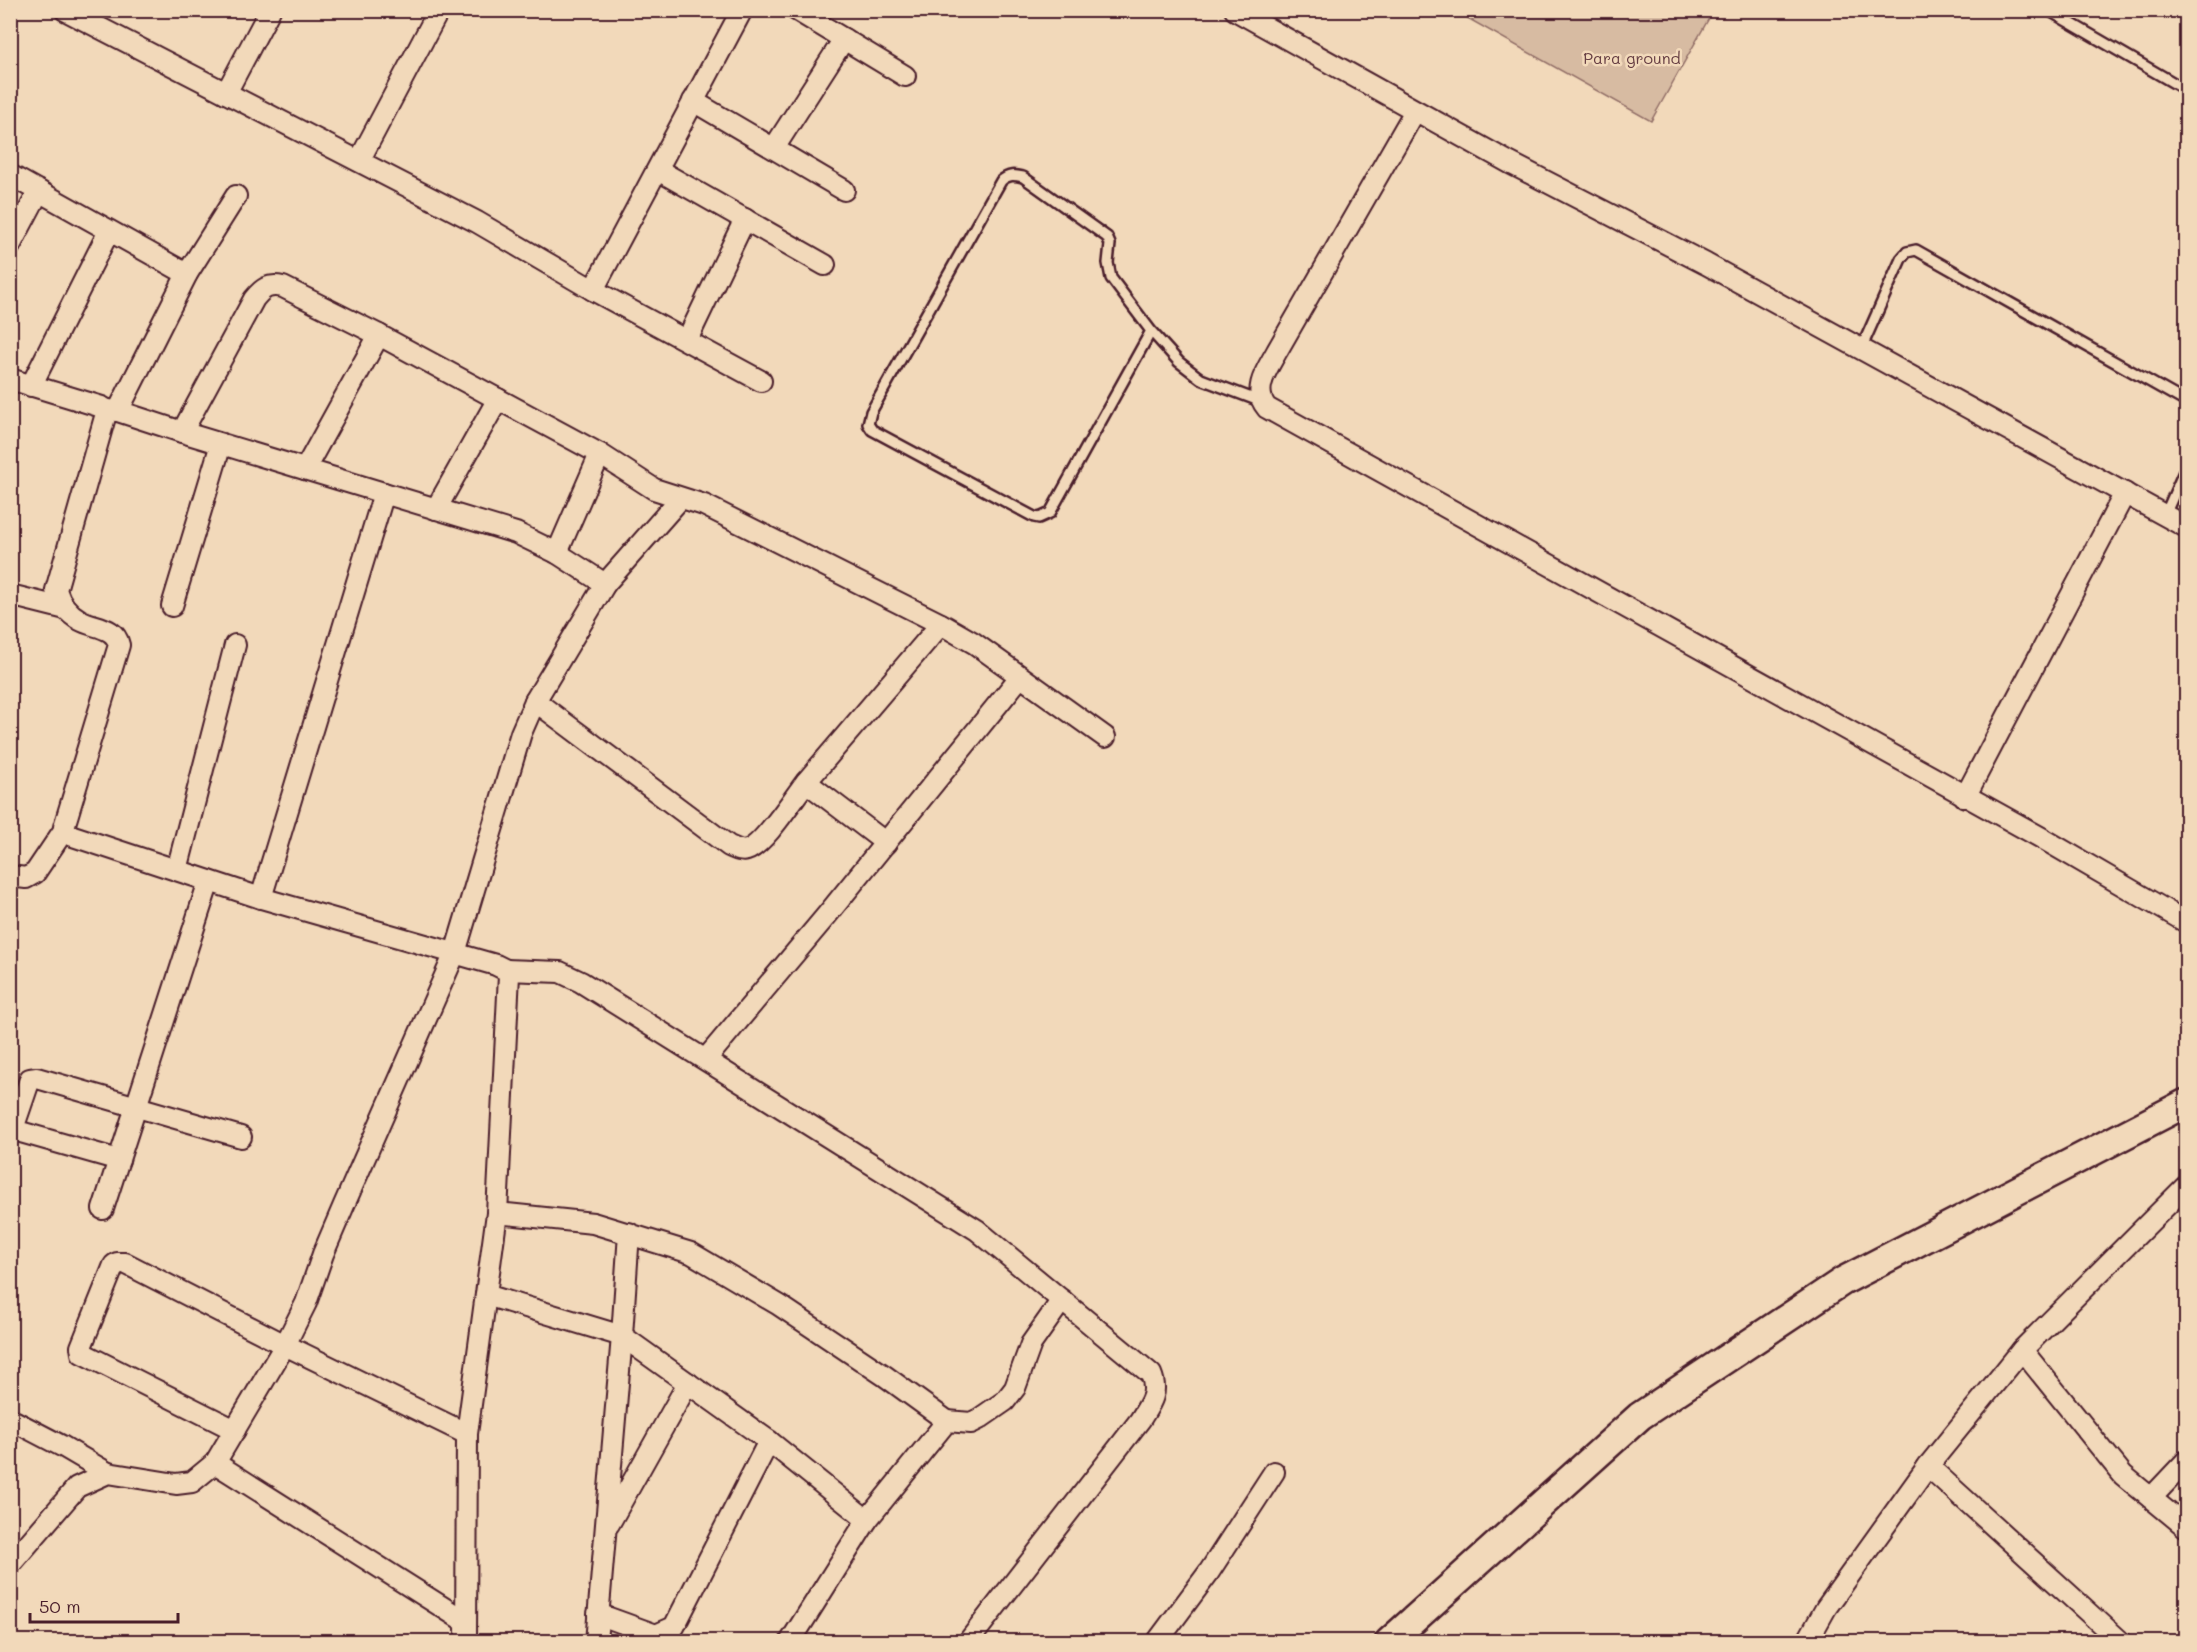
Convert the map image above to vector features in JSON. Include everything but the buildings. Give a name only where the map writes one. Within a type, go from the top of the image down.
[{"type":"street","points":[[64,10],[101,19],[226,93],[477,222],[593,290],[761,381]]},
{"type":"street","points":[[226,93],[270,10]]},
{"type":"street","points":[[359,161],[439,10]]},
{"type":"street","points":[[593,290],[742,10]]},
{"type":"street","points":[[796,10],[904,76]]},
{"type":"street","points":[[1235,10],[1415,111],[1706,264],[2187,527]]},
{"type":"street","points":[[774,148],[844,39]]},
{"type":"street","points":[[693,101],[844,190]]},
{"type":"street","points":[[1415,111],[1260,384],[1262,402],[1267,408],[2187,922]]},
{"type":"street","points":[[658,171],[825,265]]},
{"type":"street","points":[[10,175],[187,274]]},
{"type":"street","points":[[10,246],[39,191]]},
{"type":"street","points":[[10,876],[26,878],[35,873],[64,830],[119,645],[117,638],[110,631],[80,620],[66,609],[56,590],[112,410],[187,274],[236,196]]},
{"type":"street","points":[[687,340],[745,219]]},
{"type":"street","points":[[31,386],[110,231]]},
{"type":"street","points":[[182,432],[254,299],[264,288],[273,285],[283,287],[379,334],[600,454],[654,489],[704,505],[940,624],[974,644],[1105,737]]},
{"type":"street","points":[[305,469],[379,334]]},
{"type":"street","points":[[10,380],[516,533],[556,553],[605,584]]},
{"type":"street","points":[[436,509],[498,399]]},
{"type":"street","points":[[172,606],[221,444]]},
{"type":"street","points":[[556,553],[600,454]]},
{"type":"street","points":[[261,898],[384,493]]},
{"type":"street","points":[[1965,797],[2125,494]]},
{"type":"street","points":[[10,1419],[108,1473],[176,1484],[192,1482],[215,1463],[285,1345],[306,1303],[340,1214],[455,953],[521,733],[535,701],[605,584],[680,499]]},
{"type":"street","points":[[10,595],[66,609]]},
{"type":"street","points":[[535,701],[729,846],[740,851],[749,850],[762,840],[806,782],[940,624]]},
{"type":"street","points":[[177,870],[235,645]]},
{"type":"street","points":[[706,1059],[886,843],[1020,677]]},
{"type":"street","points":[[806,782],[886,843]]},
{"type":"street","points":[[64,830],[70,836],[261,898],[496,965],[506,970],[560,972],[581,982],[977,1230],[1151,1374],[1156,1386],[1153,1401],[1140,1420],[968,1641]]},
{"type":"street","points":[[103,1209],[209,881]]},
{"type":"street","points":[[466,1632],[467,1434],[497,1213],[510,980],[506,970]]},
{"type":"street","points":[[119,1160],[17,1131],[15,1123],[30,1079],[37,1078],[241,1137]]},
{"type":"street","points":[[1389,1641],[1640,1416],[1844,1281],[2187,1103]]},
{"type":"street","points":[[1807,1641],[1826,1608],[1928,1466],[2022,1350],[2187,1186]]},
{"type":"street","points":[[497,1213],[593,1223],[691,1253],[779,1305],[885,1376],[947,1421],[971,1423],[1005,1401],[1015,1388],[1031,1344],[1062,1300]]},
{"type":"street","points":[[596,1641],[629,1233]]},
{"type":"street","points":[[235,1430],[81,1353],[81,1347],[114,1266],[120,1262],[125,1263],[467,1434]]},
{"type":"street","points":[[486,1295],[622,1336],[769,1441],[867,1520]]},
{"type":"street","points":[[2022,1350],[2122,1475],[2187,1527]]},
{"type":"street","points":[[605,1531],[688,1383]]},
{"type":"street","points":[[790,1641],[867,1520],[947,1421]]},
{"type":"street","points":[[598,1614],[656,1635],[674,1627],[769,1441]]},
{"type":"street","points":[[2151,1498],[2187,1461]]},
{"type":"street","points":[[215,1463],[466,1632]]},
{"type":"street","points":[[1928,1466],[2121,1641]]},
{"type":"street","points":[[1157,1641],[1209,1572],[1274,1472]]},
{"type":"street","points":[[10,1565],[76,1487],[108,1473]]},
{"type":"lane","points":[[2048,10],[2187,90]]},
{"type":"lane","points":[[1151,331],[1050,513],[1045,516],[1034,516],[872,430],[868,424],[871,412],[1006,176],[1023,177],[1107,237],[1110,244],[1108,263],[1111,278],[1151,331],[1179,362],[1201,379],[1262,402]]},
{"type":"lane","points":[[1861,348],[1901,259],[1907,252],[1916,250],[2187,402]]},
{"type":"lane","points":[[2165,515],[2187,467]]},
{"type":"green space","name":"Para ground","points":[[1455,11],[1713,11],[1651,121]]}]
